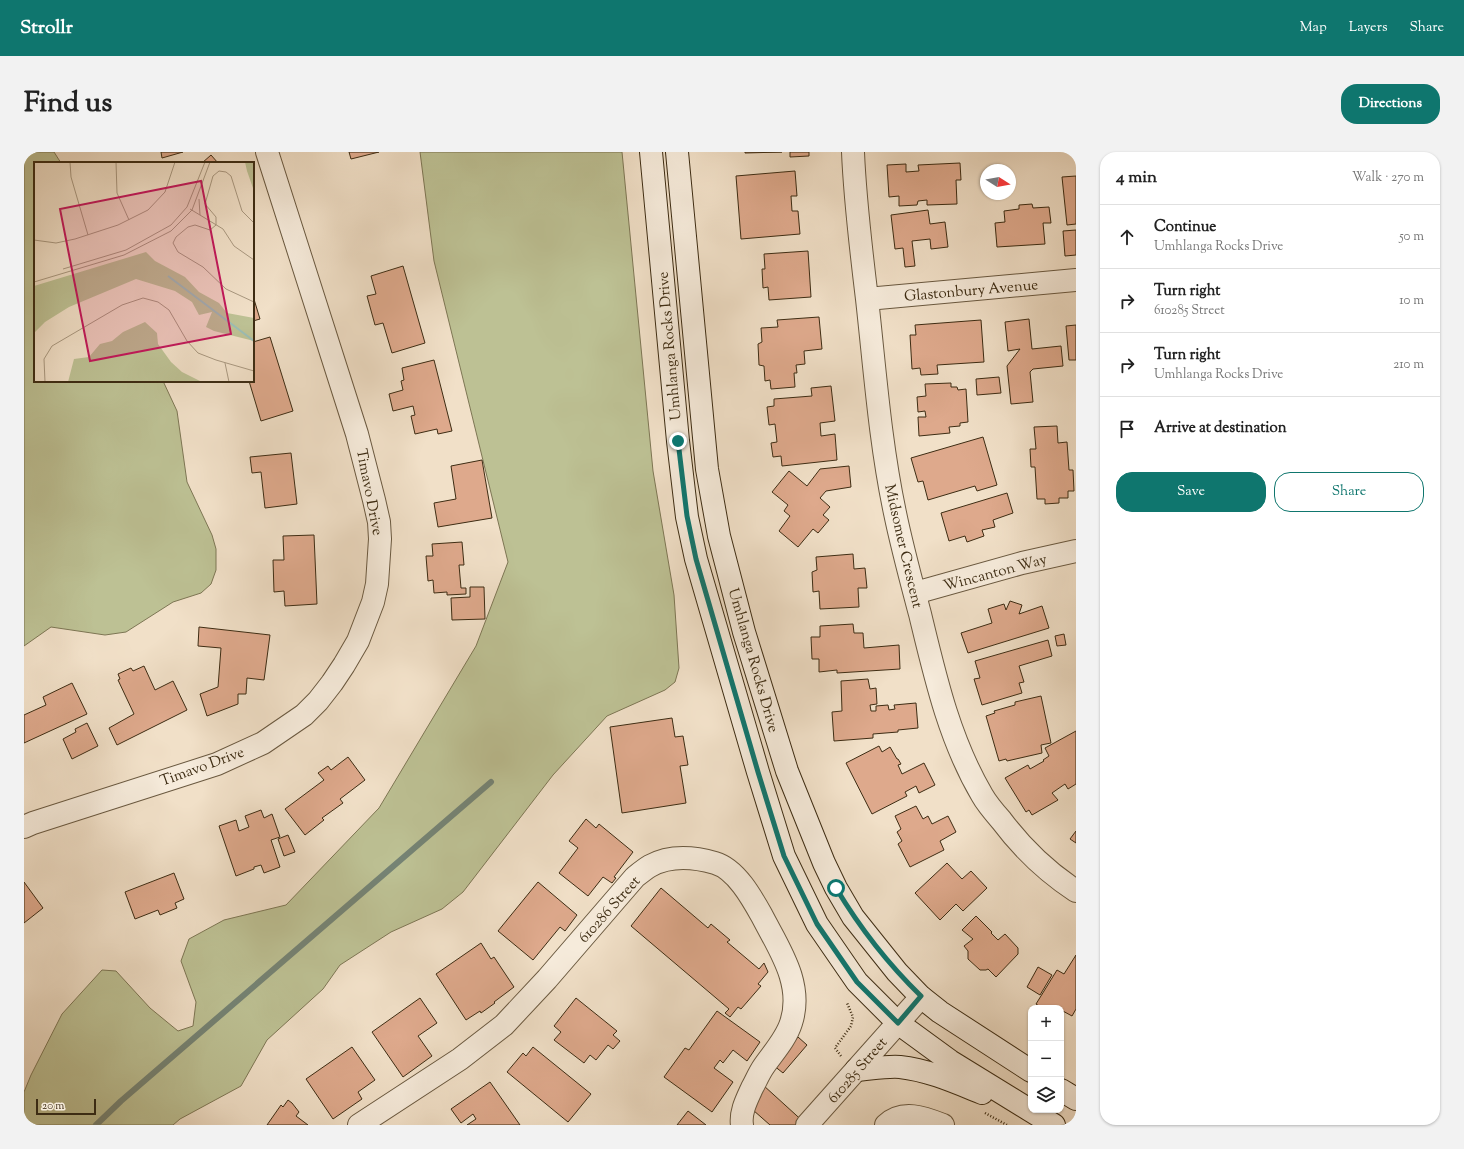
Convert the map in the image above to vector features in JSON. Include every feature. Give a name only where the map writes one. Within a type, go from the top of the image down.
[{"type":"street","name":"Timavo Drive","points":[[24,827],[217,764],[263,743],[304,714],[318,701],[344,665],[358,641],[366,622],[374,596],[379,561],[379,522],[357,434],[267,152]]},
{"type":"street","name":"Umhlanga Rocks Drive","points":[[651,152],[678,441],[687,516],[696,559],[784,856],[817,924],[857,982],[898,1023],[950,1061],[1046,1120]]},
{"type":"street","name":"Umhlanga Rocks Drive","points":[[677,152],[707,469],[719,536],[744,632],[787,770],[824,863],[836,888],[853,917],[897,972],[921,996],[946,1016],[1028,1069]]},
{"type":"street","name":"Midsomer Crescent","points":[[853,152],[856,210],[867,299],[876,394],[886,461],[904,556],[936,678],[962,757],[982,796],[1024,848],[1054,875],[1076,891]]},
{"type":"street","name":"Glastonbury Avenue","points":[[867,299],[1076,280]]},
{"type":"street","name":"Wincanton Way","points":[[915,594],[1022,563],[1076,551]]},
{"type":"street","name":"610286 Street","points":[[359,1125],[460,1059],[504,1025],[547,979],[635,877],[650,866],[661,862],[688,857],[718,864],[729,870],[740,882],[756,906],[786,961],[792,978],[795,993],[791,1024],[785,1036],[763,1067],[748,1096],[743,1109],[742,1125]]},
{"type":"street","name":"610285 Street","points":[[807,1125],[921,996]]},
{"type":"street","points":[[856,1070],[898,1067],[934,1074],[1046,1120]]},
{"type":"street","points":[[1064,1092],[1076,1099]]},
{"type":"street","points":[[886,1125],[905,1116],[928,1119],[943,1125]]},
{"type":"green space","points":[[24,152],[54,152],[60,162],[34,162],[34,382],[163,382],[177,411],[187,482],[212,535],[216,549],[216,570],[211,584],[201,593],[173,602],[126,632],[105,635],[51,627],[24,646]]},
{"type":"green space","points":[[420,152],[622,152],[653,471],[674,595],[679,668],[675,682],[665,690],[607,716],[553,775],[463,892],[442,909],[391,932],[340,965],[323,989],[267,1040],[241,1086],[180,1119],[173,1125],[24,1125],[24,1092],[31,1075],[62,1014],[102,970],[116,971],[150,1008],[178,1031],[193,1026],[196,1002],[181,961],[189,939],[224,920],[286,905],[379,808],[476,646],[508,562],[434,261]]},
{"type":"building","points":[[161,152],[183,152],[162,158]]},
{"type":"building","points":[[349,152],[379,152],[351,159]]},
{"type":"building","points":[[745,152],[782,152],[745,153]]},
{"type":"building","points":[[790,152],[809,152],[809,156],[790,157]]},
{"type":"building","points":[[211,155],[217,162],[203,162]]},
{"type":"building","points":[[960,163],[961,180],[956,180],[957,204],[927,205],[927,200],[918,201],[917,205],[899,206],[899,196],[889,197],[887,165],[906,164],[906,172],[919,171],[918,165]]},
{"type":"building","points":[[795,171],[797,196],[791,196],[792,211],[798,211],[800,234],[741,239],[736,176]]},
{"type":"building","points":[[1076,176],[1076,224],[1067,225],[1062,177]]},
{"type":"building","points":[[1032,204],[1033,208],[1049,207],[1051,223],[1043,223],[1045,244],[997,247],[995,223],[1005,222],[1004,211],[1019,209],[1019,205]]},
{"type":"building","points":[[928,210],[930,224],[945,222],[948,247],[931,249],[930,239],[912,241],[915,266],[905,267],[903,248],[895,249],[891,215]]},
{"type":"building","points":[[1076,230],[1076,255],[1065,256],[1063,231]]},
{"type":"building","points":[[808,251],[811,297],[769,300],[768,287],[763,288],[762,269],[765,269],[764,254]]},
{"type":"building","points":[[403,266],[425,343],[392,353],[383,323],[375,325],[367,296],[376,294],[371,276]]},
{"type":"building","points":[[254,299],[260,319],[254,321]]},
{"type":"building","points":[[819,317],[822,349],[804,351],[805,364],[796,365],[797,373],[794,373],[795,387],[771,389],[770,380],[765,381],[764,366],[759,365],[758,344],[762,342],[761,328],[778,327],[777,320]]},
{"type":"building","points":[[1029,319],[1032,349],[1061,346],[1063,366],[1033,369],[1030,372],[1033,402],[1011,404],[1007,366],[1020,349],[1008,351],[1005,322]]},
{"type":"building","points":[[981,320],[984,362],[937,365],[938,374],[921,375],[920,368],[912,369],[910,335],[916,335],[915,325]]},
{"type":"building","points":[[1076,325],[1076,360],[1069,360],[1066,326]]},
{"type":"building","points":[[270,337],[293,411],[261,421],[249,382],[254,382],[254,342]]},
{"type":"building","points":[[434,360],[452,431],[438,434],[437,429],[415,434],[411,416],[415,415],[413,406],[393,411],[389,394],[403,390],[401,381],[404,380],[402,368]]},
{"type":"building","points":[[999,377],[1001,393],[977,395],[976,379]]},
{"type":"building","points":[[951,383],[951,387],[957,387],[958,390],[966,389],[968,422],[960,423],[960,426],[949,427],[950,433],[919,436],[918,417],[926,417],[925,411],[918,412],[917,397],[926,396],[925,384]]},
{"type":"building","points":[[831,386],[835,421],[820,423],[821,436],[835,434],[837,460],[782,466],[781,456],[773,457],[771,443],[777,442],[775,424],[769,425],[767,407],[774,406],[774,399],[812,396],[811,388]]},
{"type":"building","points":[[1057,426],[1058,443],[1067,442],[1069,470],[1073,470],[1074,491],[1068,491],[1068,498],[1059,498],[1059,503],[1045,504],[1045,499],[1037,499],[1035,467],[1031,467],[1030,449],[1036,449],[1034,427]]},
{"type":"building","points":[[983,437],[997,485],[977,491],[975,486],[928,500],[923,481],[918,482],[911,458]]},
{"type":"building","points":[[291,453],[297,504],[265,508],[261,472],[252,473],[250,457]]},
{"type":"building","points":[[482,460],[492,518],[438,527],[434,503],[456,499],[451,466]]},
{"type":"building","points":[[849,466],[851,487],[826,491],[820,498],[830,507],[823,515],[829,520],[818,533],[813,529],[798,547],[779,531],[790,516],[784,511],[788,505],[772,492],[789,471],[807,486],[820,469]]},
{"type":"building","points":[[1007,493],[1013,513],[993,520],[995,527],[982,530],[984,536],[967,542],[965,536],[949,541],[941,513]]},
{"type":"building","points":[[314,535],[317,604],[285,606],[284,591],[274,592],[273,560],[284,560],[283,536]]},
{"type":"building","points":[[462,542],[464,565],[459,565],[461,588],[466,588],[466,594],[447,595],[447,592],[434,593],[433,580],[428,581],[426,556],[433,556],[432,544]]},
{"type":"building","points":[[853,554],[854,569],[865,568],[867,588],[858,588],[859,607],[820,609],[819,591],[813,592],[812,572],[817,570],[816,557]]},
{"type":"building","points":[[470,587],[484,587],[485,619],[452,620],[451,598],[470,597]]},
{"type":"building","points":[[1010,601],[1022,605],[1019,614],[1042,606],[1049,628],[968,653],[961,633],[992,623],[988,609],[1004,604],[1006,610]]},
{"type":"building","points":[[853,624],[854,633],[863,633],[864,648],[899,645],[900,669],[837,673],[837,670],[819,672],[819,659],[812,659],[811,637],[820,637],[820,626]]},
{"type":"building","points":[[199,627],[270,635],[264,680],[247,678],[246,694],[238,694],[238,704],[207,716],[200,694],[218,687],[221,648],[198,646]]},
{"type":"building","points":[[1064,634],[1066,645],[1057,646],[1055,636]]},
{"type":"building","points":[[1048,640],[1052,656],[1019,666],[1024,682],[1019,683],[1022,693],[982,705],[974,679],[980,678],[975,661]]},
{"type":"building","points":[[144,666],[155,690],[173,681],[187,710],[117,745],[109,728],[134,714],[118,680],[120,679],[118,674],[131,668],[133,671]]},
{"type":"building","points":[[868,679],[870,689],[876,688],[877,704],[870,705],[871,711],[876,711],[876,706],[888,705],[889,710],[895,709],[894,705],[916,703],[918,728],[898,730],[898,732],[873,734],[873,738],[834,741],[832,712],[842,711],[841,681]]},
{"type":"building","points":[[72,683],[87,714],[24,743],[24,715],[46,705],[43,697]]},
{"type":"building","points":[[1041,696],[1051,743],[1041,745],[1042,753],[1007,761],[1006,759],[999,761],[986,716],[995,713],[994,711],[1015,705],[1015,702]]},
{"type":"building","points":[[672,718],[675,737],[683,736],[688,765],[680,766],[686,803],[622,813],[610,727]]},
{"type":"building","points":[[87,723],[98,746],[72,759],[63,739],[76,732],[75,729]]},
{"type":"building","points":[[1076,731],[1076,784],[1068,789],[1065,784],[1052,793],[1058,800],[1032,815],[1029,810],[1026,812],[1005,778],[1028,765],[1030,769],[1044,761],[1043,760],[1049,756],[1045,748]]},
{"type":"building","points":[[879,746],[882,752],[890,747],[901,764],[898,765],[902,774],[924,763],[935,785],[919,793],[916,786],[905,792],[907,796],[872,814],[846,763]]},
{"type":"building","points":[[348,757],[365,780],[340,799],[343,803],[322,818],[324,820],[305,835],[285,809],[324,780],[318,773],[328,766],[331,770]]},
{"type":"building","points":[[916,806],[923,819],[928,816],[932,824],[948,816],[956,832],[940,841],[944,850],[910,867],[898,844],[902,841],[897,832],[901,829],[895,816]]},
{"type":"building","points":[[261,810],[264,818],[272,814],[280,837],[271,840],[280,867],[264,873],[261,865],[236,876],[219,826],[236,820],[239,831],[249,827],[245,816]]},
{"type":"building","points":[[586,819],[596,828],[599,824],[633,852],[614,877],[616,878],[612,883],[603,877],[588,896],[559,873],[578,848],[569,841]]},
{"type":"building","points":[[1076,831],[1076,843],[1070,839]]},
{"type":"building","points":[[288,835],[295,852],[284,856],[278,839]]},
{"type":"building","points":[[947,863],[962,879],[971,871],[987,888],[963,911],[956,904],[940,920],[915,893]]},
{"type":"building","points":[[174,873],[184,899],[175,903],[177,908],[160,915],[158,910],[135,919],[125,892]]},
{"type":"building","points":[[24,882],[43,908],[24,923]]},
{"type":"building","points":[[538,882],[577,915],[565,931],[560,927],[533,960],[498,931]]},
{"type":"building","points":[[661,888],[708,928],[711,924],[730,940],[727,942],[759,969],[764,963],[768,972],[758,984],[761,986],[741,1009],[738,1007],[730,1017],[725,1013],[729,1009],[631,926]]},
{"type":"building","points":[[976,916],[998,940],[1005,934],[1018,948],[1018,954],[996,977],[988,969],[980,970],[968,959],[968,951],[964,946],[973,939],[962,930]]},
{"type":"building","points":[[481,943],[491,959],[494,957],[514,987],[481,1013],[480,1011],[466,1020],[436,974]]},
{"type":"building","points":[[1076,955],[1076,1009],[1072,1016],[1064,1012],[1064,1005],[1036,1004],[1057,970],[1064,974]]},
{"type":"building","points":[[1038,967],[1052,975],[1040,995],[1027,987]]},
{"type":"building","points":[[420,998],[437,1023],[418,1036],[432,1056],[403,1077],[372,1032]]},
{"type":"building","points":[[576,998],[617,1031],[613,1035],[620,1041],[613,1049],[608,1045],[596,1060],[590,1055],[584,1063],[554,1040],[561,1032],[554,1026]]},
{"type":"building","points":[[717,1011],[760,1042],[747,1061],[733,1050],[723,1063],[720,1060],[714,1068],[733,1082],[712,1112],[664,1077],[685,1048],[689,1050]]},
{"type":"building","points":[[798,1037],[807,1045],[783,1073],[773,1065]]},
{"type":"building","points":[[352,1047],[375,1080],[358,1092],[362,1099],[333,1119],[306,1079]]},
{"type":"building","points":[[533,1047],[591,1094],[568,1122],[507,1072],[523,1053],[526,1056]]},
{"type":"building","points":[[490,1082],[520,1125],[467,1125],[476,1119],[473,1114],[461,1123],[451,1109]]},
{"type":"building","points":[[763,1085],[807,1125],[770,1125],[753,1110],[756,1106],[754,1104],[761,1096],[757,1092]]},
{"type":"building","points":[[288,1100],[299,1112],[296,1116],[308,1125],[267,1125],[281,1105],[283,1107]]},
{"type":"building","points":[[688,1111],[706,1125],[677,1125]]},
{"type":"waterway","points":[[96,1125],[121,1101],[491,782]]},
{"type":"route","points":[[678,441],[687,516],[696,559],[784,856],[817,924],[857,982],[898,1023],[921,996],[897,972],[853,917],[836,888]]}]
